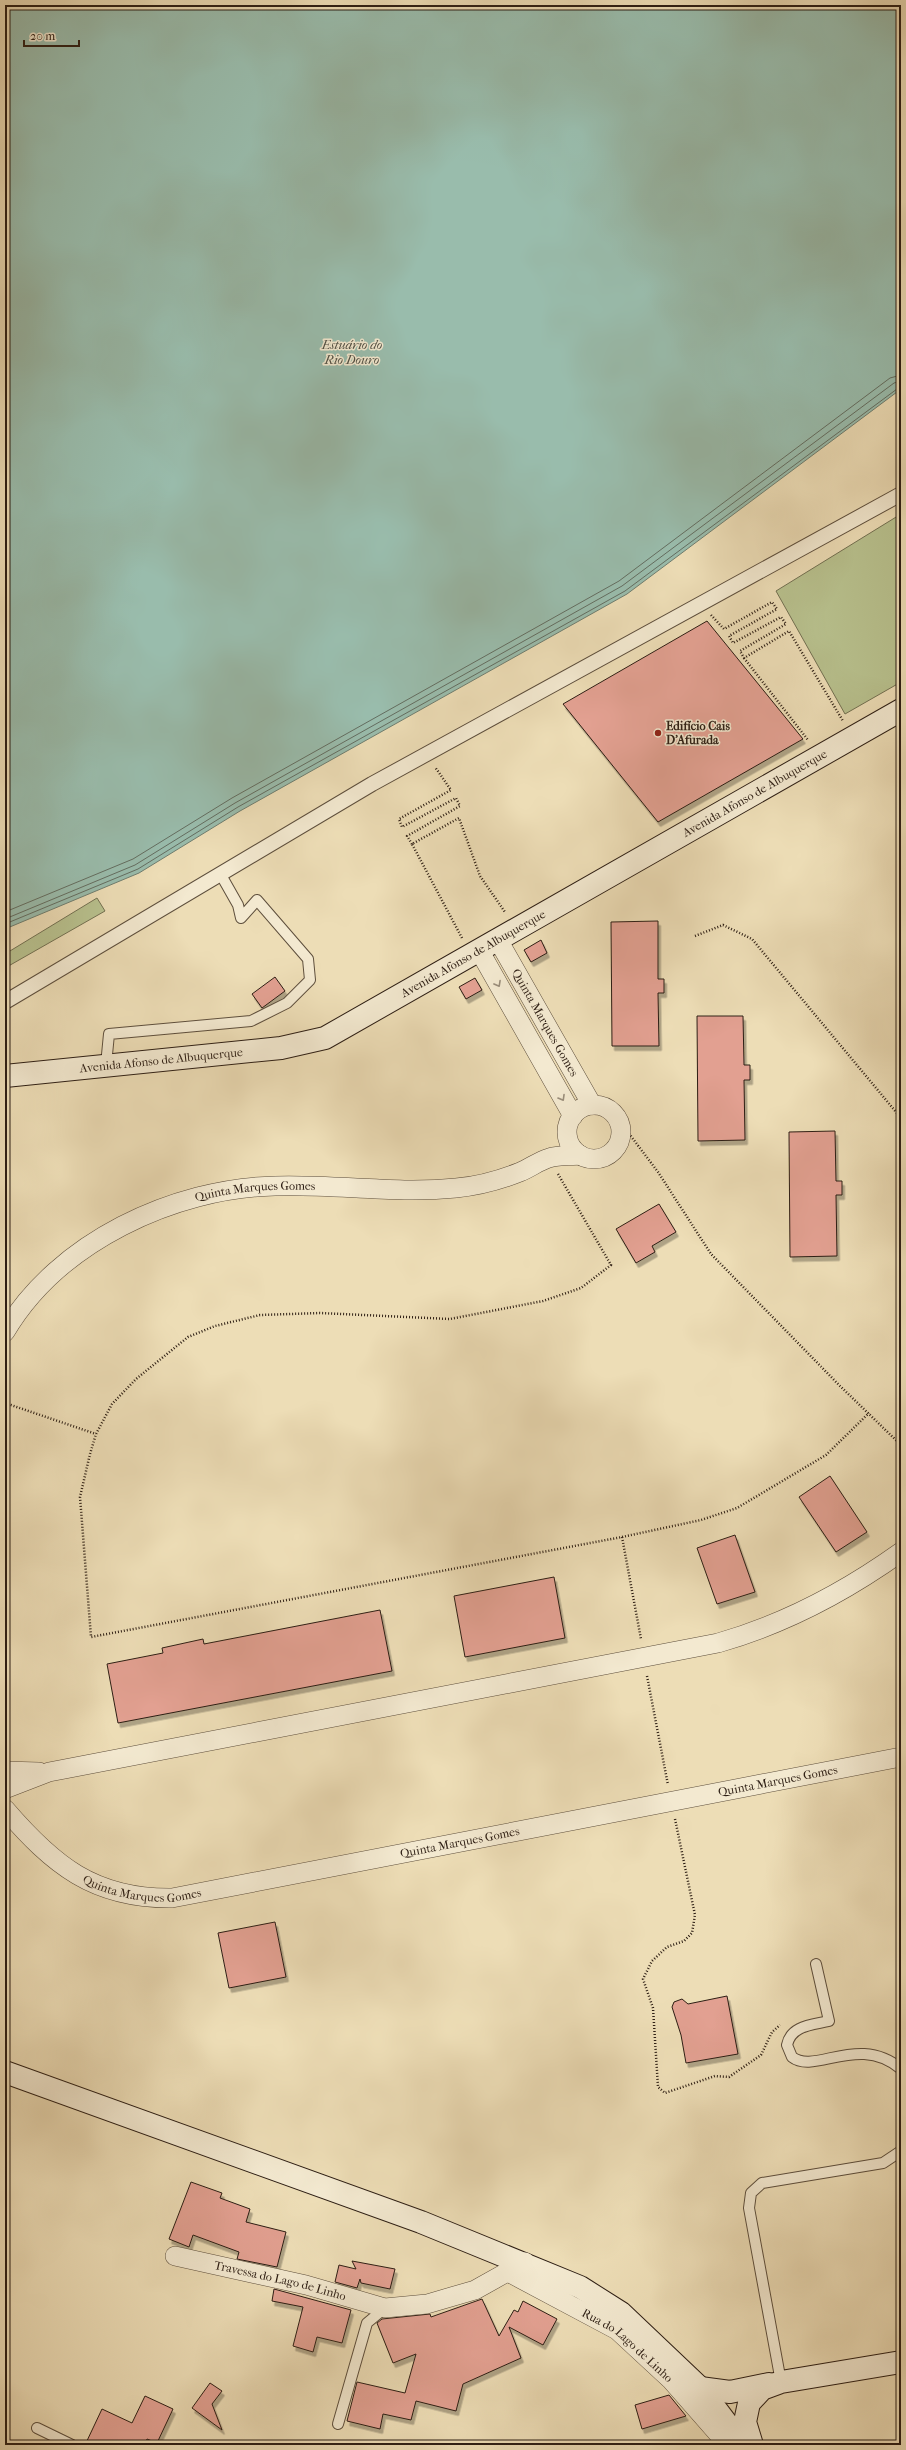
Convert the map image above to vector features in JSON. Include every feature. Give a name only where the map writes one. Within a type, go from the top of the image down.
[{"type":"main road","name":"Avenida Afonso de Albuquerque","points":[[5,1076],[282,1048],[311,1042],[337,1032],[471,944],[498,940],[901,710]]},
{"type":"main road","points":[[5,2072],[421,2222],[516,2267],[580,2286],[621,2313],[700,2388],[742,2445]]},
{"type":"main road","points":[[700,2388],[730,2392],[900,2361]]},
{"type":"main road","points":[[752,2445],[745,2422],[749,2403],[762,2389],[777,2383]]},
{"type":"street","points":[[5,1002],[222,875],[372,784],[901,494]]},
{"type":"street","name":"Quinta Marques Gomes","points":[[498,940],[592,1105]]},
{"type":"street","name":"Quinta Marques Gomes","points":[[471,944],[570,1124],[573,1149],[580,1155]]},
{"type":"street","points":[[549,1158],[578,1111],[592,1105],[607,1108],[618,1119]]},
{"type":"street","name":"Quinta Marques Gomes","points":[[5,1332],[34,1295],[79,1253],[122,1225],[171,1205],[209,1194],[263,1186],[455,1188],[508,1176],[549,1158],[580,1155],[597,1159],[613,1151],[621,1136],[618,1119]]},
{"type":"street","points":[[5,1790],[49,1772],[701,1647],[766,1627],[830,1597],[901,1552]]},
{"type":"street","name":"Quinta Marques Gomes","points":[[5,1823],[32,1840],[74,1874],[105,1889],[144,1897],[172,1898],[901,1757]]},
{"type":"street","points":[[5,1771],[49,1772]]},
{"type":"street","name":"Quinta Marques Gomes","points":[[5,1809],[32,1840]]},
{"type":"street","name":"Travessa do Lago de Linho","points":[[175,2256],[306,2285],[384,2308],[427,2304],[475,2290],[516,2267]]},
{"type":"street","name":"Rua do Lago de Linho","points":[[516,2267],[617,2330],[671,2380],[728,2445]]},
{"type":"lane","points":[[106,1065],[110,1034],[252,1021],[287,1004],[310,980],[308,959],[257,900],[241,918],[222,875]]},
{"type":"lane","points":[[816,1964],[829,2021],[796,2029],[791,2033],[787,2045],[792,2057],[802,2062],[867,2053],[890,2061],[901,2069]]},
{"type":"lane","points":[[777,2383],[749,2208],[752,2193],[762,2184],[883,2163],[901,2151]]},
{"type":"lane","points":[[338,2424],[367,2324],[384,2308]]},
{"type":"lane","points":[[37,2428],[72,2445]]},
{"type":"path","points":[[700,603],[724,629],[772,602],[777,609],[729,636],[733,643],[781,617],[786,624],[740,650],[744,658],[821,756]]},
{"type":"path","points":[[744,658],[790,631],[854,738]]},
{"type":"path","points":[[427,755],[450,790],[399,819],[402,827],[456,798],[460,806],[407,836],[471,944]]},
{"type":"path","points":[[412,844],[459,818],[480,876],[517,929]]},
{"type":"path","points":[[695,936],[723,925],[752,939],[901,1118]]},
{"type":"path","points":[[618,1119],[658,1172],[711,1254],[838,1385],[901,1445]]},
{"type":"path","points":[[549,1158],[611,1265],[581,1288],[543,1301],[450,1319],[320,1313],[260,1315],[215,1326],[188,1337],[136,1378],[112,1404],[96,1434],[80,1497],[91,1637],[622,1537],[701,1520],[737,1508],[826,1455],[869,1413]]},
{"type":"path","points":[[5,1403],[96,1434]]},
{"type":"path","points":[[622,1537],[671,1801],[695,1915],[692,1933],[684,1941],[667,1947],[652,1961],[643,1979],[653,2008],[658,2086],[665,2093],[715,2076],[729,2077],[761,2055],[772,2032],[782,2024]]},
{"type":"green space","points":[[901,514],[901,682],[845,714],[776,591]]},
{"type":"green space","points":[[97,898],[105,911],[5,968],[5,954]]},
{"type":"water","name":"Estuário do Rio Douro","points":[[5,5],[901,5],[901,389],[627,594],[240,811],[139,873],[5,929]]},
{"type":"building","points":[[707,621],[803,739],[658,822],[563,704]]},
{"type":"building","points":[[658,921],[658,979],[664,979],[664,993],[658,993],[659,1046],[612,1046],[611,922]]},
{"type":"building","points":[[541,940],[547,953],[531,962],[524,950]]},
{"type":"building","points":[[275,977],[285,991],[262,1008],[252,994]]},
{"type":"building","points":[[475,978],[482,990],[466,999],[459,987]]},
{"type":"building","points":[[697,1016],[743,1016],[744,1065],[750,1065],[750,1080],[744,1080],[745,1140],[698,1141]]},
{"type":"building","points":[[835,1131],[836,1181],[842,1181],[842,1195],[836,1195],[837,1256],[790,1257],[789,1132]]},
{"type":"building","points":[[659,1204],[676,1232],[652,1246],[655,1252],[636,1263],[616,1229]]},
{"type":"building","points":[[830,1476],[867,1532],[836,1552],[799,1497]]},
{"type":"building","points":[[735,1535],[755,1592],[717,1604],[697,1548]]},
{"type":"building","points":[[554,1577],[565,1638],[465,1657],[454,1596]]},
{"type":"building","points":[[380,1610],[392,1671],[118,1723],[107,1664],[163,1653],[162,1648],[203,1639],[204,1644]]},
{"type":"building","points":[[275,1922],[286,1977],[229,1988],[218,1933]]},
{"type":"building","points":[[727,1996],[738,2054],[686,2063],[681,2035],[672,2007],[674,2002],[682,1999],[688,2004]]},
{"type":"building","points":[[191,2182],[222,2193],[220,2198],[250,2209],[246,2222],[286,2232],[277,2267],[237,2259],[239,2252],[193,2235],[189,2247],[169,2239]]},
{"type":"building","points":[[352,2261],[395,2269],[390,2289],[361,2283],[360,2279],[357,2288],[335,2282],[339,2265],[356,2269]]},
{"type":"building","points":[[274,2289],[351,2310],[342,2343],[317,2337],[313,2352],[293,2346],[303,2307],[272,2301]]},
{"type":"building","points":[[482,2299],[499,2336],[514,2310],[518,2312],[523,2301],[557,2319],[543,2345],[509,2327],[521,2358],[463,2384],[456,2411],[416,2401],[411,2420],[383,2414],[380,2429],[347,2421],[357,2382],[405,2393],[416,2354],[393,2363],[377,2323],[382,2319],[430,2314],[431,2317]]},
{"type":"building","points":[[210,2383],[222,2391],[212,2404],[222,2430],[192,2408]]},
{"type":"building","points":[[669,2395],[686,2416],[642,2429],[635,2405]]},
{"type":"building","points":[[145,2396],[173,2409],[157,2443],[147,2439],[144,2445],[85,2445],[102,2409],[132,2423]]},
{"type":"place","name":"Edifício Cais D'Afurada","points":[[658,733]]}]
